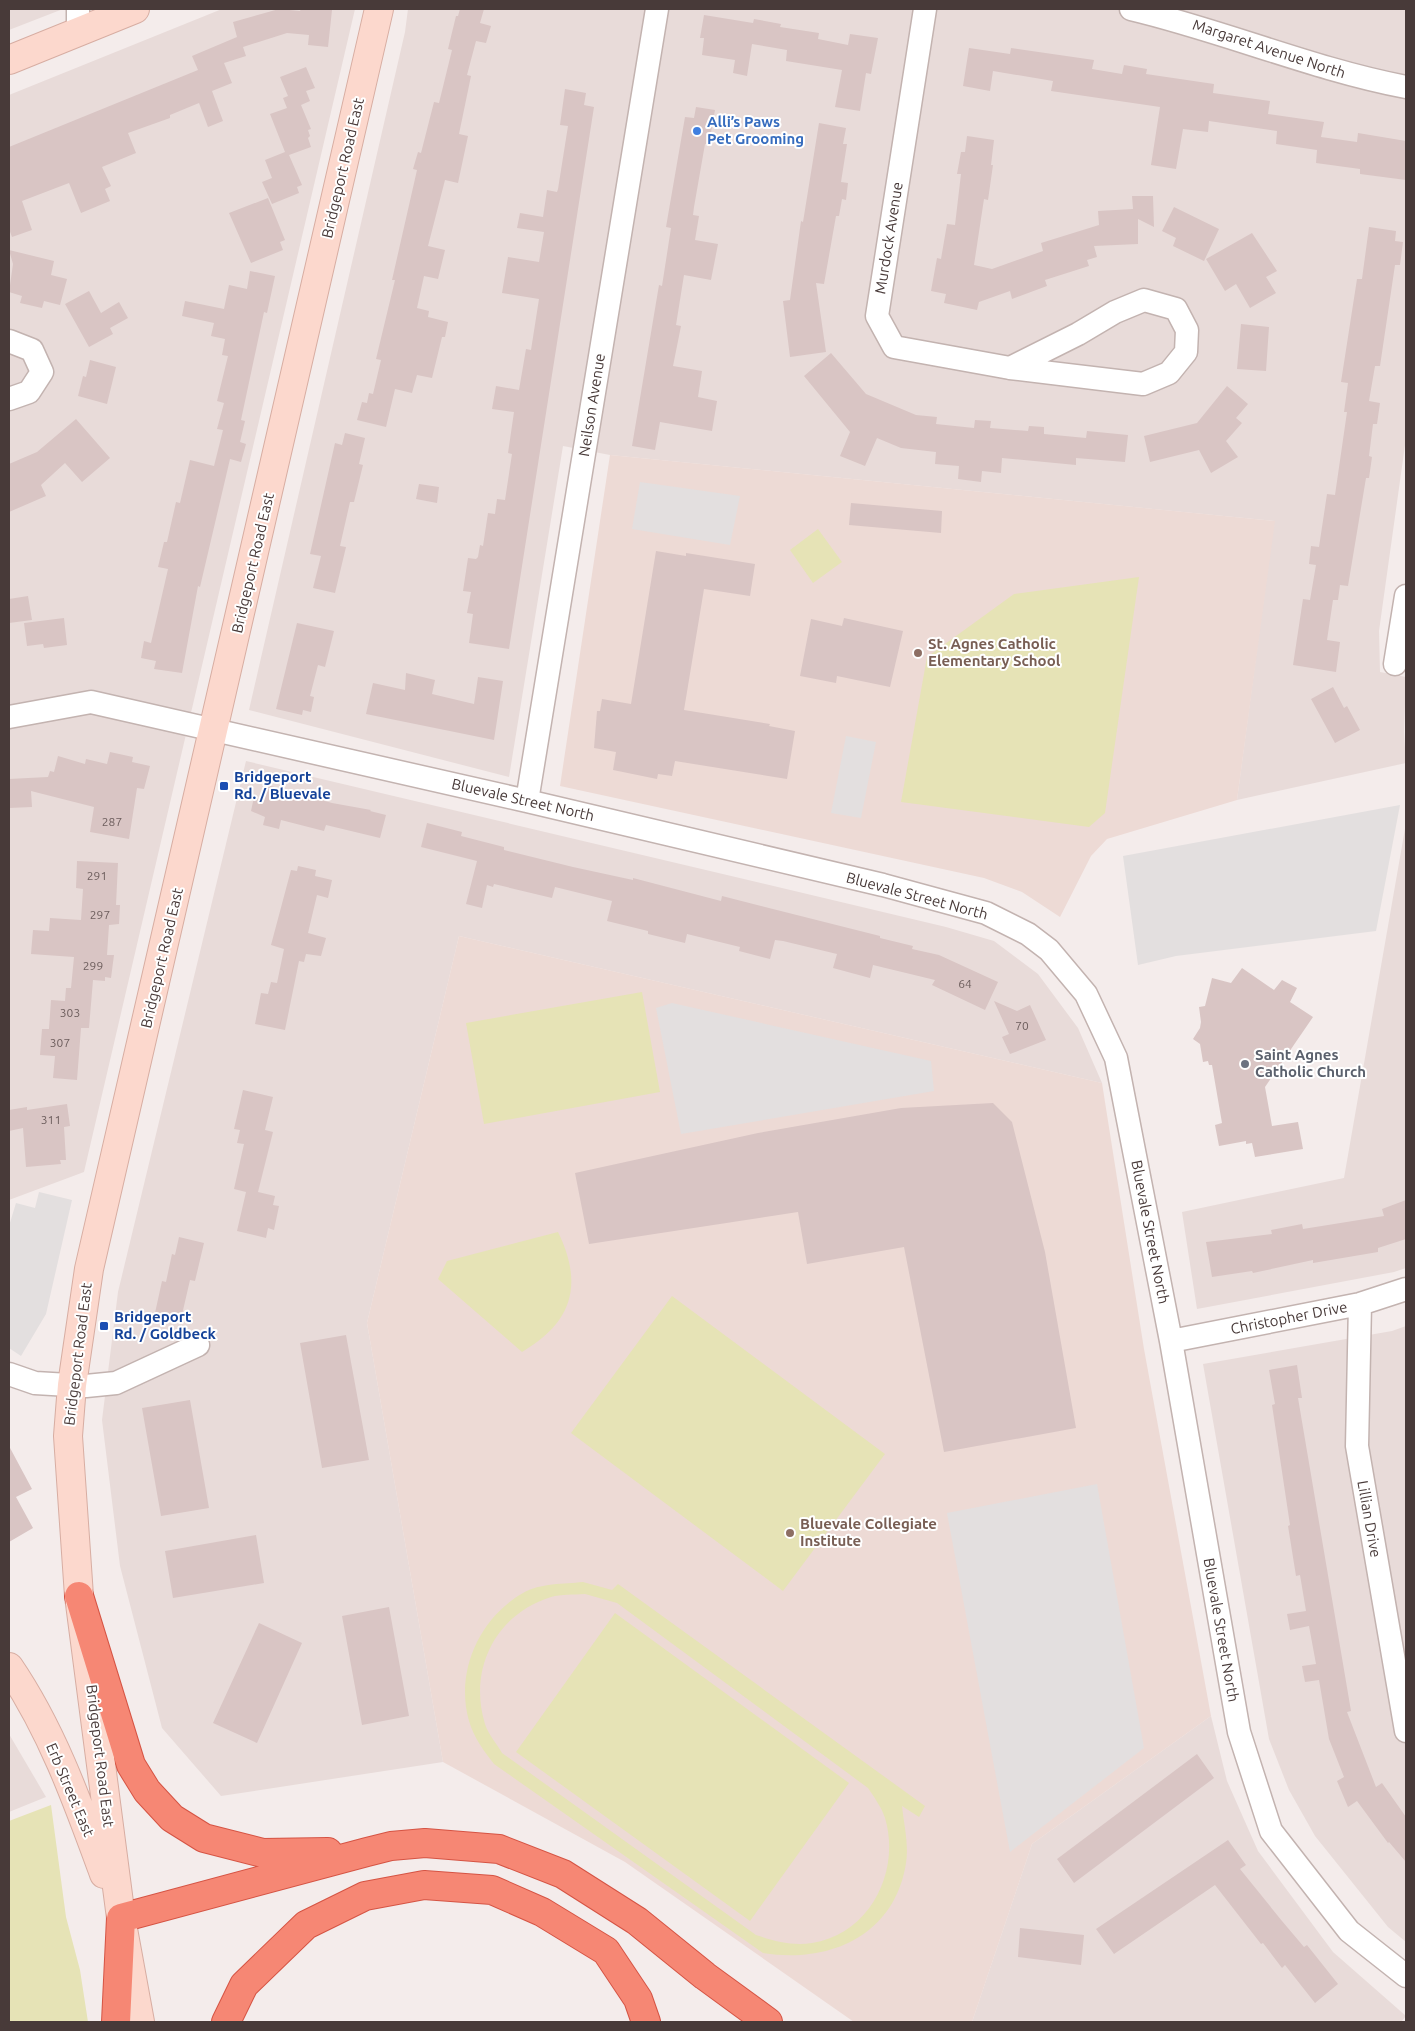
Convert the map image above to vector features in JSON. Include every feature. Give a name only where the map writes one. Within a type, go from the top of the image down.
[{"type":"highway","points":[[79,1596],[131,1765],[147,1791],[172,1818],[204,1838],[263,1853],[367,1852]]},
{"type":"highway","points":[[116,2022],[121,1918],[391,1846],[425,1843],[499,1849],[563,1874],[637,1921],[705,1976],[768,2022]]},
{"type":"highway","points":[[226,2022],[244,1985],[306,1925],[365,1896],[424,1885],[492,1890],[542,1912],[606,1951],[638,1999],[646,2022]]},
{"type":"main road","points":[[9,60],[78,20],[135,9]]},
{"type":"main road","name":"Bridgeport Road East","points":[[121,1918],[79,1596],[68,1436],[72,1385],[89,1269],[379,9]]},
{"type":"main road","name":"Erb Street East","points":[[9,1667],[30,1697],[76,1797],[121,1918]]},
{"type":"main road","points":[[121,1918],[140,2022]]},
{"type":"street","name":"Neilson Avenue","points":[[527,801],[658,9]]},
{"type":"street","name":"Murdock Avenue","points":[[925,9],[877,316],[894,347],[1010,368],[1143,384],[1169,373],[1186,352],[1186,330],[1176,309],[1144,300],[1115,312],[1078,334],[1010,368]]},
{"type":"street","name":"Margaret Avenue North","points":[[1131,9],[1183,21],[1360,78],[1406,87]]},
{"type":"street","points":[[9,341],[32,350],[42,372],[29,392],[9,399]]},
{"type":"street","points":[[1395,664],[1406,596]]},
{"type":"street","name":"Bluevale Street North","points":[[9,717],[92,702],[527,801],[883,885],[986,913],[1028,934],[1049,950],[1086,994],[1116,1058],[1171,1341],[1239,1732],[1271,1830],[1349,1931],[1406,1976]]},
{"type":"street","name":"Christopher Drive","points":[[1171,1341],[1360,1304],[1406,1289]]},
{"type":"street","name":"Lillian Drive","points":[[1360,1304],[1357,1446],[1406,1732]]},
{"type":"street","points":[[9,1374],[35,1382],[72,1385],[116,1383],[198,1345]]},
{"type":"shaded area","points":[[9,9],[63,9],[9,30]]},
{"type":"shaded area","points":[[222,9],[355,9],[84,1172],[9,1200],[9,95]]},
{"type":"shaded area","points":[[408,9],[1406,9],[1406,438],[1379,631],[1380,672],[1406,677],[1404,732],[1406,763],[1237,800],[1274,521],[610,455],[563,446],[509,777],[249,710],[405,32]]},
{"type":"shaded area","name":"St. Agnes Catholic Elementary School","points":[[610,455],[1275,521],[1237,800],[1107,839],[1091,856],[1060,917],[1022,892],[984,878],[560,786]]},
{"type":"shaded area","points":[[640,482],[740,496],[730,545],[632,529]]},
{"type":"shaded area","points":[[818,529],[842,562],[813,583],[790,550]]},
{"type":"shaded area","points":[[1139,577],[1105,813],[1089,827],[901,802],[927,657],[1014,594]]},
{"type":"shaded area","points":[[846,736],[876,742],[861,818],[831,813]]},
{"type":"shaded area","points":[[246,761],[946,927],[994,941],[1038,974],[1078,1028],[1102,1083],[459,936],[367,1323],[443,1762],[221,1796],[162,1728],[120,1566],[102,1420],[118,1292]]},
{"type":"shaded area","points":[[1400,805],[1376,931],[1176,956],[1138,965],[1123,856]]},
{"type":"shaded area","points":[[1406,823],[1406,1268],[1394,1272],[1197,1309],[1182,1212],[1344,1178]]},
{"type":"shaded area","name":"Bluevale Collegiate Institute","points":[[459,936],[1102,1083],[1144,1349],[1211,1716],[1032,1844],[972,2022],[854,2022],[625,1862],[443,1762],[367,1323]]},
{"type":"shaded area","points":[[642,992],[660,1092],[484,1124],[466,1023]]},
{"type":"shaded area","points":[[672,1003],[931,1061],[934,1091],[681,1134],[656,1008]]},
{"type":"shaded area","points":[[39,1192],[72,1200],[46,1314],[21,1356],[9,1348],[9,1226],[16,1203],[35,1208]]},
{"type":"shaded area","points":[[558,1232],[566,1251],[570,1269],[571,1286],[568,1301],[562,1315],[552,1328],[539,1341],[522,1352],[438,1279],[447,1261]]},
{"type":"shaded area","points":[[672,1296],[885,1454],[783,1591],[571,1433]]},
{"type":"shaded area","points":[[1406,1326],[1406,1942],[1388,1927],[1315,1836],[1289,1790],[1269,1739],[1203,1364],[1392,1331]]},
{"type":"shaded area","points":[[1097,1484],[1144,1748],[1010,1852],[947,1513]]},
{"type":"shaded area","points":[[583,1582],[612,1590],[618,1584],[925,1806],[919,1817],[902,1806],[907,1842],[906,1863],[899,1888],[888,1909],[874,1926],[856,1939],[835,1948],[812,1954],[763,1953],[494,1764],[474,1733],[465,1702],[468,1666],[474,1648],[494,1617],[507,1604],[523,1593],[537,1587]],"holes":[[[585,1594],[617,1603],[868,1788],[880,1806],[885,1818],[889,1838],[888,1859],[884,1878],[876,1897],[865,1913],[850,1927],[832,1937],[805,1944],[783,1942],[756,1935],[502,1753],[485,1724],[480,1683],[484,1664],[491,1646],[501,1630],[515,1616],[532,1605],[555,1596]]]},
{"type":"shaded area","points":[[615,1613],[849,1783],[750,1921],[516,1752]]},
{"type":"shaded area","points":[[1211,1716],[1227,1781],[1258,1851],[1333,1952],[1406,2016],[1401,2022],[972,2022],[1032,1844]]},
{"type":"shaded area","points":[[9,1734],[46,1797],[9,1812]]},
{"type":"shaded area","points":[[51,1805],[66,1917],[80,1970],[88,2022],[9,2022],[9,1821]]},
{"type":"building","points":[[279,9],[300,11],[301,9],[332,10],[328,47],[308,45],[309,35],[287,33],[243,47],[246,56],[224,63],[232,83],[212,91],[223,121],[208,127],[199,103],[170,115],[170,118],[128,133],[136,153],[102,167],[111,186],[105,189],[110,201],[81,213],[69,183],[22,201],[32,230],[12,237],[9,229],[9,147],[198,70],[192,56],[237,37],[233,22]]},
{"type":"building","points":[[460,9],[484,9],[480,23],[491,26],[486,43],[476,41],[467,75],[471,76],[459,134],[468,136],[458,183],[445,180],[428,246],[445,250],[438,279],[424,276],[417,308],[429,311],[428,317],[448,322],[445,337],[442,337],[432,378],[417,375],[412,393],[395,389],[386,427],[357,420],[362,402],[367,403],[369,393],[373,394],[381,360],[376,359],[395,280],[392,280],[417,170],[413,169],[418,152],[421,153],[434,102],[439,103],[452,50],[448,49],[456,16],[458,16]]},
{"type":"building","points":[[704,15],[753,23],[754,19],[781,24],[780,27],[819,33],[818,39],[848,45],[850,34],[878,38],[871,74],[866,73],[860,111],[835,107],[842,70],[786,61],[787,50],[752,44],[747,76],[733,73],[735,60],[702,55],[704,38],[700,38]]},
{"type":"building","points":[[969,48],[1010,54],[1011,48],[1094,60],[1092,69],[1122,74],[1124,65],[1147,69],[1146,74],[1214,84],[1213,93],[1270,101],[1268,114],[1324,122],[1321,137],[1357,142],[1358,133],[1406,141],[1406,180],[1360,174],[1360,169],[1316,163],[1317,150],[1276,144],[1277,131],[1209,121],[1208,132],[1183,129],[1176,169],[1151,165],[1160,107],[1051,91],[1053,81],[993,71],[990,91],[963,86]]},
{"type":"building","points":[[306,67],[315,88],[306,91],[310,101],[301,105],[311,129],[308,130],[310,136],[308,138],[311,147],[289,155],[302,185],[297,187],[299,193],[272,204],[262,182],[272,178],[265,160],[285,152],[270,114],[287,108],[283,98],[288,96],[280,77]]},
{"type":"building","points":[[565,89],[586,93],[584,105],[594,107],[509,649],[469,643],[473,614],[467,613],[471,592],[463,591],[468,558],[476,559],[480,545],[483,546],[488,513],[495,514],[497,499],[505,500],[512,454],[508,453],[514,412],[492,409],[496,386],[519,390],[526,349],[531,350],[539,299],[502,293],[508,257],[539,262],[544,232],[517,228],[520,213],[543,217],[547,190],[557,192],[568,126],[560,125]]},
{"type":"building","points":[[696,107],[715,110],[709,144],[705,144],[694,207],[693,215],[699,216],[695,240],[718,244],[711,280],[684,275],[676,325],[681,326],[673,366],[702,371],[698,397],[717,401],[712,431],[660,422],[655,450],[632,446],[659,285],[662,286],[671,228],[666,227],[685,117],[694,118]]},
{"type":"building","points":[[819,123],[846,128],[843,144],[847,144],[841,182],[848,183],[846,200],[842,199],[839,216],[836,216],[824,284],[816,283],[826,352],[790,357],[783,301],[790,300],[801,221],[803,222]]},
{"type":"building","points":[[967,136],[994,140],[988,200],[984,199],[974,265],[992,269],[1043,251],[1041,243],[1099,225],[1098,211],[1133,209],[1132,196],[1153,196],[1154,227],[1138,219],[1138,244],[1094,246],[1097,257],[1087,260],[1089,266],[1045,280],[1047,286],[1012,299],[1010,291],[979,302],[977,310],[944,303],[946,294],[931,291],[937,258],[941,259],[947,224],[955,225],[961,174],[957,174],[961,152],[965,152]]},
{"type":"building","points":[[268,198],[285,240],[280,242],[283,250],[251,263],[229,213]]},
{"type":"building","points":[[1174,207],[1219,229],[1204,261],[1173,246],[1176,238],[1162,231]]},
{"type":"building","points":[[1369,227],[1396,231],[1395,241],[1403,242],[1400,265],[1395,265],[1380,366],[1375,366],[1369,401],[1380,403],[1377,424],[1373,424],[1369,456],[1372,457],[1369,478],[1366,478],[1348,586],[1340,585],[1338,600],[1333,600],[1327,640],[1340,642],[1336,672],[1293,665],[1303,599],[1310,600],[1316,565],[1309,564],[1311,546],[1319,547],[1327,494],[1335,495],[1347,412],[1344,412],[1348,383],[1341,382],[1357,279],[1362,279]]},
{"type":"building","points":[[1252,233],[1277,271],[1266,277],[1276,293],[1250,308],[1236,284],[1225,291],[1206,259]]},
{"type":"building","points":[[9,250],[54,261],[51,275],[67,279],[60,305],[44,301],[42,308],[20,303],[22,296],[9,292],[13,264]]},
{"type":"building","points":[[250,271],[275,276],[267,313],[264,312],[241,420],[245,421],[240,442],[246,444],[241,462],[230,459],[200,587],[198,586],[182,673],[154,669],[156,661],[141,658],[144,641],[151,643],[168,569],[158,567],[164,542],[167,542],[176,502],[180,503],[190,460],[214,466],[223,430],[217,429],[224,403],[217,401],[228,356],[222,355],[225,339],[211,336],[214,323],[182,316],[185,301],[224,309],[229,285],[247,289]]},
{"type":"building","points":[[89,291],[101,313],[119,302],[128,318],[110,328],[113,334],[89,347],[65,304]]},
{"type":"building","points":[[1241,324],[1269,327],[1266,371],[1237,369]]},
{"type":"building","points":[[831,353],[866,394],[916,415],[937,417],[936,424],[974,428],[975,420],[991,421],[990,428],[1028,431],[1029,426],[1044,427],[1044,434],[1086,438],[1087,431],[1128,435],[1125,462],[1076,458],[1076,465],[1002,458],[1001,473],[982,471],[981,482],[958,479],[959,466],[935,464],[936,452],[901,448],[877,438],[865,466],[840,456],[850,432],[804,376]]},
{"type":"building","points":[[90,360],[116,367],[107,404],[78,396],[83,376],[86,377]]},
{"type":"building","points":[[1227,386],[1248,404],[1236,418],[1242,423],[1226,441],[1238,457],[1211,473],[1199,450],[1150,462],[1144,436],[1197,423]]},
{"type":"building","points":[[76,419],[110,458],[82,482],[65,463],[41,485],[46,496],[9,512],[9,464],[37,452]]},
{"type":"building","points":[[345,433],[365,438],[359,464],[363,465],[354,502],[350,502],[340,546],[346,547],[335,593],[313,588],[321,556],[310,554],[335,443],[342,445]]},
{"type":"building","points":[[419,484],[439,487],[437,503],[416,499]]},
{"type":"building","points":[[851,503],[942,511],[941,533],[849,525]]},
{"type":"building","points":[[656,551],[686,556],[686,553],[755,564],[750,596],[704,589],[684,710],[770,724],[769,726],[795,731],[787,779],[675,761],[672,776],[658,774],[657,779],[613,770],[616,752],[594,748],[597,711],[600,711],[602,699],[631,704]]},
{"type":"building","points":[[28,596],[32,620],[9,623],[9,599]]},
{"type":"building","points":[[64,618],[67,645],[44,648],[43,644],[27,646],[24,623]]},
{"type":"building","points":[[844,618],[903,631],[890,687],[837,676],[836,683],[800,676],[811,619],[842,626]]},
{"type":"building","points":[[297,623],[334,631],[325,667],[318,665],[310,696],[314,697],[311,712],[303,710],[302,715],[276,709]]},
{"type":"building","points":[[406,673],[435,680],[432,694],[474,704],[478,677],[503,681],[494,740],[366,714],[373,683],[405,690]]},
{"type":"building","points":[[1333,687],[1344,708],[1347,706],[1360,730],[1335,743],[1311,699]]},
{"type":"building","points":[[110,752],[133,757],[132,762],[150,766],[144,789],[137,788],[129,839],[90,832],[94,807],[31,791],[32,807],[9,808],[9,779],[48,777],[50,771],[54,772],[58,756],[85,764],[86,759],[107,764]]},
{"type":"building","points":[[264,784],[332,803],[371,810],[386,815],[380,838],[326,825],[324,831],[281,820],[279,829],[263,825],[265,817],[251,811],[254,797],[261,799]]},
{"type":"building","points":[[427,823],[462,832],[461,836],[504,847],[504,850],[633,880],[633,878],[721,901],[722,896],[880,936],[880,938],[913,946],[912,949],[939,955],[998,982],[985,1010],[932,985],[935,980],[873,965],[870,978],[833,968],[837,954],[783,941],[775,940],[770,959],[739,951],[740,947],[687,934],[685,943],[648,934],[648,931],[607,921],[612,901],[555,887],[552,898],[494,884],[493,887],[487,885],[482,908],[466,904],[477,861],[421,847]]},
{"type":"building","points":[[77,861],[118,863],[116,905],[120,905],[119,924],[109,925],[107,955],[114,955],[111,978],[105,977],[105,981],[93,980],[89,1028],[81,1028],[77,1080],[53,1078],[55,1056],[40,1055],[42,1029],[49,1029],[51,1000],[65,1001],[66,988],[71,988],[74,957],[31,954],[33,930],[49,931],[50,918],[81,920],[83,889],[76,888]]},
{"type":"building","points":[[298,866],[316,870],[315,876],[332,880],[328,898],[317,895],[308,933],[326,938],[321,956],[306,954],[304,962],[299,961],[285,1030],[255,1024],[261,993],[268,994],[271,982],[277,983],[284,949],[271,945],[291,870],[297,871]]},
{"type":"building","name":"Saint Agnes Catholic Church","points":[[1242,968],[1274,990],[1282,980],[1297,988],[1290,1002],[1313,1017],[1265,1087],[1272,1126],[1298,1122],[1303,1149],[1255,1157],[1252,1143],[1246,1144],[1246,1141],[1219,1146],[1215,1125],[1222,1123],[1212,1065],[1209,1065],[1208,1061],[1203,1062],[1200,1044],[1193,1039],[1200,1028],[1199,1007],[1205,1006],[1212,978],[1231,983]]},
{"type":"building","points":[[994,1001],[1017,1011],[1030,1005],[1046,1040],[1010,1054],[1002,1037],[1009,1034]]},
{"type":"building","points":[[243,1090],[273,1097],[265,1130],[273,1132],[258,1192],[275,1196],[273,1205],[279,1206],[274,1230],[268,1228],[266,1238],[237,1231],[246,1192],[234,1189],[244,1144],[237,1143],[240,1130],[234,1129]]},
{"type":"building","points":[[993,1103],[1012,1122],[1045,1252],[1076,1428],[944,1452],[904,1247],[807,1264],[798,1212],[589,1244],[575,1173],[758,1133],[901,1108]]},
{"type":"building","points":[[67,1104],[70,1126],[64,1127],[66,1160],[60,1160],[61,1164],[26,1167],[23,1128],[9,1131],[9,1110],[27,1107],[27,1110]]},
{"type":"building","points":[[1406,1200],[1406,1239],[1378,1248],[1378,1252],[1313,1263],[1313,1260],[1253,1273],[1252,1271],[1212,1277],[1206,1242],[1272,1234],[1271,1230],[1302,1224],[1303,1229],[1384,1216],[1382,1209]]},
{"type":"building","points":[[179,1237],[204,1243],[195,1281],[190,1280],[181,1319],[155,1313],[162,1281],[166,1282],[172,1254],[175,1255]]},
{"type":"building","points":[[346,1335],[369,1460],[322,1468],[300,1343]]},
{"type":"building","points":[[1297,1365],[1302,1398],[1298,1398],[1351,1711],[1347,1712],[1376,1787],[1382,1783],[1406,1817],[1406,1862],[1388,1843],[1357,1801],[1348,1807],[1337,1781],[1344,1777],[1329,1739],[1319,1680],[1305,1682],[1302,1666],[1316,1664],[1309,1626],[1290,1630],[1287,1614],[1306,1611],[1300,1575],[1296,1576],[1288,1526],[1290,1525],[1272,1405],[1275,1404],[1269,1370]]},
{"type":"building","points":[[190,1400],[209,1508],[161,1516],[142,1408]]},
{"type":"building","points":[[9,1446],[32,1489],[16,1497],[33,1528],[9,1542]]},
{"type":"building","points":[[256,1535],[264,1583],[173,1598],[165,1551]]},
{"type":"building","points":[[389,1607],[409,1716],[362,1725],[342,1616]]},
{"type":"building","points":[[259,1623],[302,1643],[257,1743],[213,1723]]},
{"type":"building","points":[[1197,1754],[1214,1778],[1074,1883],[1057,1859]]},
{"type":"building","points":[[1228,1840],[1246,1865],[1240,1869],[1304,1947],[1307,1945],[1338,1984],[1315,2003],[1285,1965],[1282,1968],[1263,1943],[1261,1944],[1215,1885],[1114,1954],[1096,1929]]},
{"type":"building","points":[[1020,1928],[1084,1935],[1081,1965],[1018,1957]]},
{"type":"place","name":"Alli’s Paws Pet Grooming","points":[[697,131]]},
{"type":"place","name":"St. Agnes Catholic Elementary School","points":[[918,653]]},
{"type":"place","name":"Bridgeport Rd. / Bluevale","points":[[224,786]]},
{"type":"place","name":"Saint Agnes Catholic Church","points":[[1245,1064]]},
{"type":"place","name":"Bridgeport Rd. / Goldbeck","points":[[104,1326]]},
{"type":"place","name":"Bluevale Collegiate Institute","points":[[790,1533]]}]
